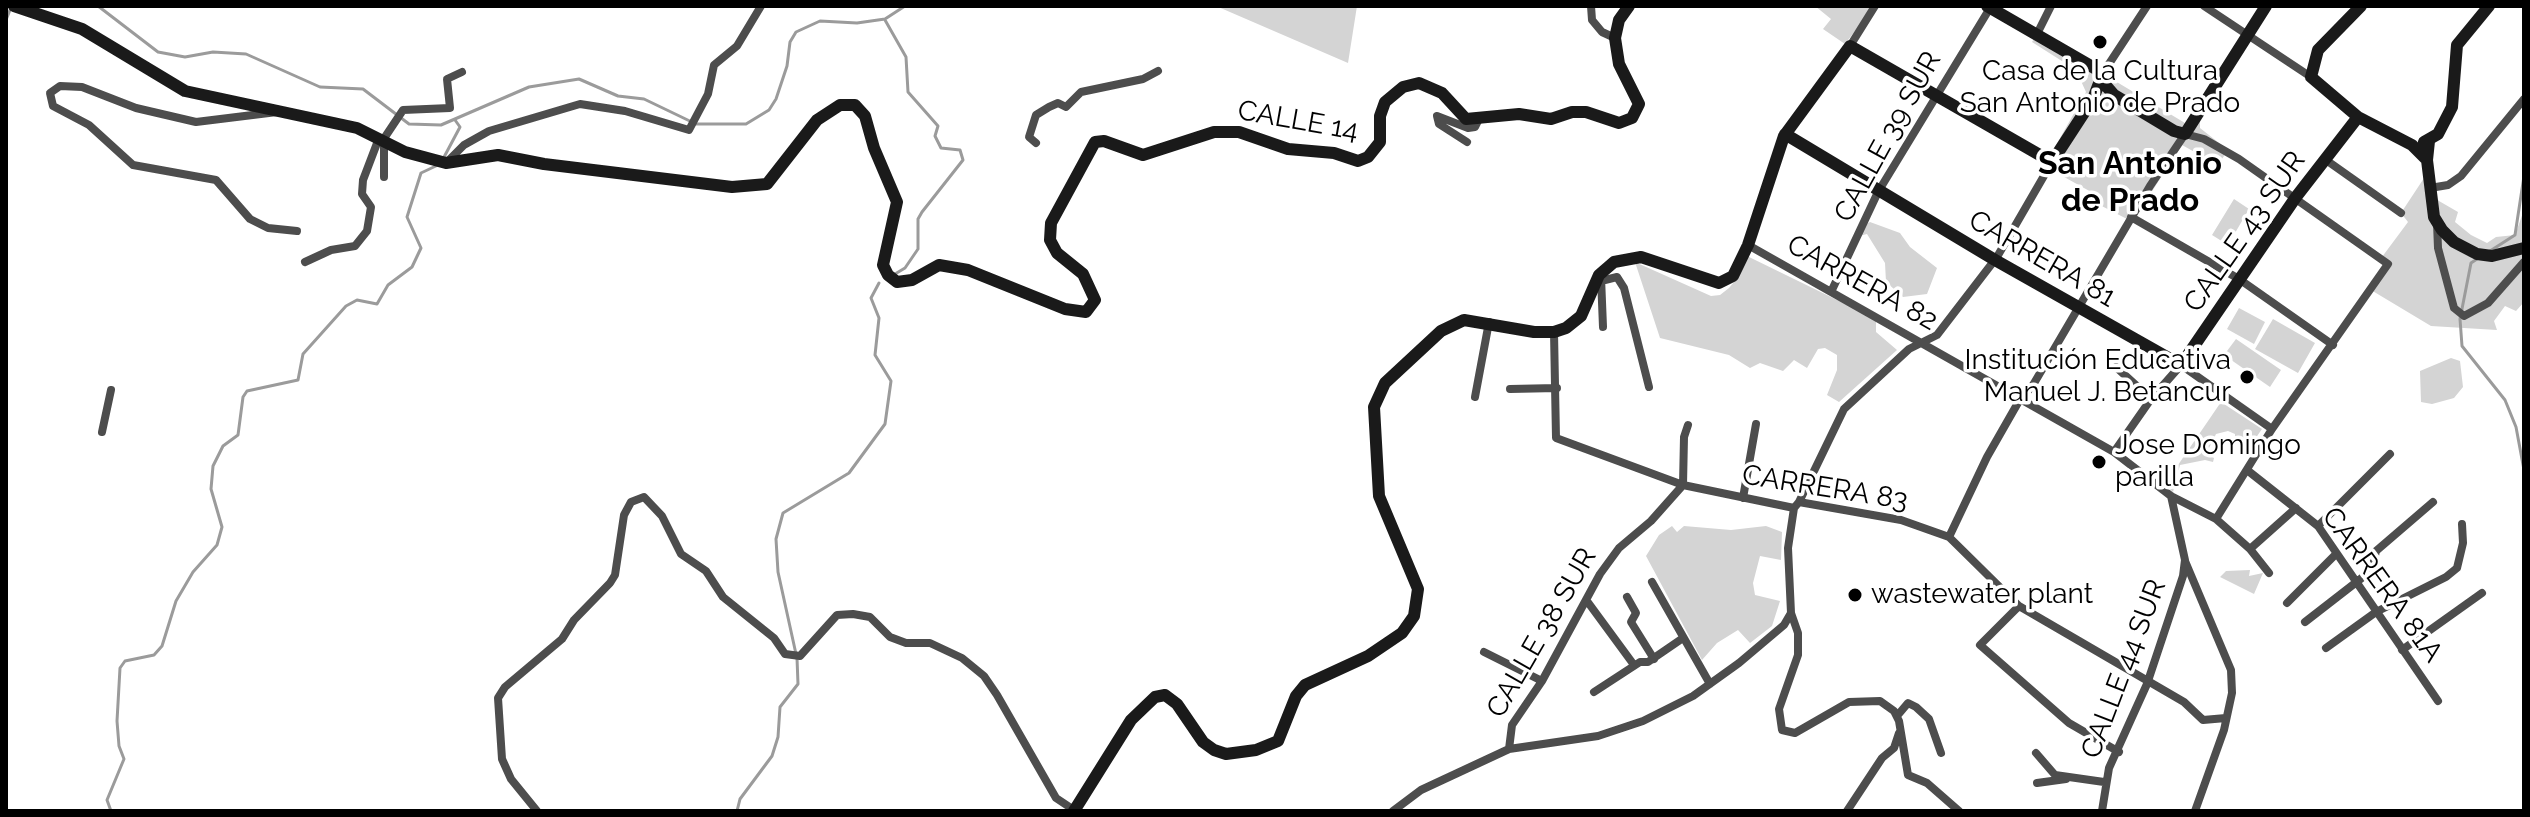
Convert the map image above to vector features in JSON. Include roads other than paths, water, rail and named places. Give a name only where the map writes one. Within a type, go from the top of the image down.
[{"type":"street","points":[[14,6],[82,29],[185,91],[357,128],[405,152],[446,163],[464,145],[489,131],[580,104],[612,107],[690,128],[708,94],[714,65],[737,46],[761,6]]},
{"type":"street","points":[[1591,6],[1592,20],[1602,32],[1615,38]]},
{"type":"street","points":[[1467,142],[1439,124],[1437,116],[1468,128],[1475,127],[1479,119],[1519,114],[1551,119],[1572,112],[1586,112],[1607,122],[1619,123],[1632,118],[1639,104],[1619,64],[1615,38],[1619,20],[1629,6]]},
{"type":"street","points":[[537,811],[511,779],[502,759],[498,698],[505,687],[562,639],[574,620],[610,583],[615,575],[624,515],[631,502],[644,497],[662,516],[681,554],[706,571],[723,597],[774,638],[785,654],[800,656],[837,615],[853,614],[870,617],[890,637],[906,643],[930,643],[962,658],[984,676],[1056,798],[1074,811],[1131,720],[1155,697],[1165,695],[1177,704],[1203,742],[1214,750],[1226,754],[1256,750],[1278,741],[1296,696],[1305,685],[1368,656],[1393,641],[1410,623],[1418,589],[1379,496],[1374,407],[1385,383],[1441,331],[1464,320],[1554,332],[1581,316],[1600,276],[1614,262],[1641,257],[1719,283],[1733,276],[1748,245],[1785,134],[1850,46],[1875,6]]},
{"type":"street","points":[[2037,34],[2051,6]]},
{"type":"street","points":[[1959,811],[1927,783],[1908,775],[1897,716],[1880,701],[1864,699],[1836,707],[1795,733],[1785,732],[1780,726],[1782,699],[1798,655],[1798,633],[1791,613],[1788,548],[1796,505],[1844,409],[1922,341],[1937,335],[1995,260],[2093,99],[2102,76],[2147,6]]},
{"type":"street","points":[[2204,6],[2311,77],[2358,117],[2412,145],[2427,160]]},
{"type":"street","points":[[1949,537],[1987,457],[2019,401],[2033,385],[2131,217],[2266,6]]},
{"type":"street","points":[[2311,77],[2318,50],[2361,6]]},
{"type":"street","points":[[2412,145],[2429,141],[2445,124],[2452,107],[2457,45],[2489,6]]},
{"type":"street","points":[[1988,7],[2102,76],[2114,95],[2185,134],[2204,139],[2227,151],[2388,264],[2272,429],[2216,519]]},
{"type":"street","name":"CALLE 39 SUR","points":[[1831,292],[1879,191],[1988,7]]},
{"type":"street","points":[[1850,46],[2052,162]]},
{"type":"street","points":[[1036,143],[1029,137],[1036,115],[1049,107],[1060,102],[1066,107],[1081,92],[1143,79],[1158,71]]},
{"type":"street","points":[[305,262],[331,250],[355,246],[367,231],[371,207],[362,189],[364,174],[382,139],[400,114],[450,108],[447,79],[462,72]]},
{"type":"street","name":"CALLE 14","points":[[446,163],[498,155],[544,164],[732,187],[767,184],[810,127],[840,105],[855,105],[865,116],[874,148],[897,202],[883,265],[888,275],[897,282],[912,280],[939,265],[968,270],[1065,309],[1086,312],[1095,300],[1083,274],[1057,253],[1050,240],[1051,223],[1095,142],[1104,141],[1143,155],[1214,132],[1239,132],[1288,149],[1334,153],[1358,161],[1374,153],[1380,142],[1380,116],[1385,102],[1403,87],[1419,83],[1442,93],[1466,119],[1479,119]]},
{"type":"street","points":[[281,110],[250,118],[228,117],[196,122],[166,118],[82,87],[60,86],[50,93],[53,106],[89,125],[133,165],[216,180],[250,219],[268,228],[297,231]]},
{"type":"street","points":[[2093,99],[2114,95]]},
{"type":"street","points":[[2430,188],[2448,185],[2461,176],[2524,99]]},
{"type":"street","name":"CALLE 43 SUR","points":[[2114,452],[2151,399],[2181,365],[2296,197],[2358,117]]},
{"type":"street","name":"CARRERA 81","points":[[1785,134],[1995,260],[2181,365],[2272,429]]},
{"type":"street","points":[[382,139],[384,177]]},
{"type":"street","points":[[2429,141],[2427,160],[2430,188],[2440,227],[2438,248],[2454,308],[2464,316],[2488,303],[2524,262]]},
{"type":"street","points":[[2326,160],[2401,213]]},
{"type":"street","points":[[2131,217],[2239,279],[2333,345]]},
{"type":"street","points":[[2440,227],[2454,242],[2477,254],[2492,256],[2524,248]]},
{"type":"street","name":"CARRERA 82","points":[[1748,245],[2114,452],[2171,496],[2216,519],[2250,549],[2269,573]]},
{"type":"street","points":[[1600,276],[1603,327]]},
{"type":"street","points":[[1600,276],[1605,280],[1617,277],[1624,288],[1649,387]]},
{"type":"street","points":[[1475,397],[1489,322]]},
{"type":"street","points":[[1510,389],[1557,388],[1554,332]]},
{"type":"street","points":[[2116,367],[2151,399]]},
{"type":"street","name":"CARRERA 83","points":[[1557,388],[1556,438],[1683,485],[1743,498],[1901,520],[1949,537],[2019,606],[2147,684],[2184,702],[2203,720],[2226,718]]},
{"type":"street","points":[[102,432],[111,390]]},
{"type":"street","points":[[1743,498],[1756,424]]},
{"type":"street","points":[[1683,485],[1684,437],[1688,425]]},
{"type":"street","points":[[2318,526],[2390,454]]},
{"type":"street","name":"CARRERA 81A","points":[[2247,470],[2318,526],[2438,701]]},
{"type":"street","name":"CALLE 38 SUR","points":[[1509,749],[1512,725],[1542,681],[1600,574],[1619,548],[1651,521],[1683,485]]},
{"type":"street","name":"CALLE 44 SUR","points":[[2102,811],[2104,782],[2147,684],[2183,576],[2185,560],[2171,496]]},
{"type":"street","points":[[2305,622],[2372,570],[2376,551],[2433,502]]},
{"type":"street","points":[[2250,549],[2296,508]]},
{"type":"street","points":[[2326,648],[2376,612],[2446,577],[2457,568],[2463,543],[2462,524]]},
{"type":"street","points":[[2287,603],[2336,554]]},
{"type":"street","points":[[2185,560],[2231,670],[2232,693],[2195,811]]},
{"type":"street","points":[[1652,582],[1710,684]]},
{"type":"street","points":[[2402,650],[2482,593]]},
{"type":"street","points":[[1627,597],[1636,613],[1631,622],[1654,659]]},
{"type":"street","points":[[1587,601],[1634,665]]},
{"type":"street","points":[[2019,606],[1980,645],[2069,723],[2119,752]]},
{"type":"street","points":[[1393,811],[1421,790],[1509,749],[1621,730],[1668,710],[1710,684],[1767,641],[1791,613]]},
{"type":"street","points":[[1594,692],[1634,665],[1654,659],[1683,638]]},
{"type":"street","points":[[1484,652],[1542,681]]},
{"type":"street","points":[[1897,716],[1908,703],[1916,707],[1929,719],[1941,753]]},
{"type":"street","points":[[1847,811],[1882,758],[1894,748],[1899,732]]},
{"type":"street","points":[[2036,753],[2055,775],[2104,782]]},
{"type":"street","points":[[2037,783],[2052,784],[2067,779]]},
{"type":"waterway","points":[[98,6],[158,52],[185,57],[213,52],[246,54],[320,87],[363,89],[409,124],[441,125],[529,87],[579,79],[618,96],[644,99],[696,124],[746,124],[769,110],[776,99],[787,66],[790,42],[796,32],[820,21],[857,23],[885,19],[905,6]]},
{"type":"waterway","points":[[6,20],[10,10]]},
{"type":"waterway","points":[[885,20],[906,57],[908,92],[938,126],[935,136],[941,148],[960,150],[963,160],[922,212],[918,219],[918,249],[905,268],[895,274]]},
{"type":"waterway","points":[[443,159],[460,127],[455,120]]},
{"type":"waterway","points":[[111,811],[107,800],[124,759],[119,746],[117,721],[120,668],[125,661],[154,655],[162,646],[176,601],[193,572],[217,545],[222,527],[211,489],[213,466],[223,446],[238,435],[243,397],[247,391],[298,380],[303,354],[346,306],[357,300],[377,304],[388,285],[412,267],[421,248],[407,217],[421,173],[438,165]]},
{"type":"waterway","points":[[2490,251],[2515,235],[2524,176]]},
{"type":"waterway","points":[[2477,259],[2471,263],[2460,319],[2462,346],[2505,400],[2516,427],[2524,470]]},
{"type":"waterway","points":[[796,654],[778,572],[776,539],[783,513],[849,473],[885,424],[891,381],[875,355],[879,318],[871,298],[879,283]]},
{"type":"waterway","points":[[737,811],[740,799],[772,756],[778,737],[780,707],[798,684],[797,658]]},
{"type":"place","name":"Casa de la Cultura San Antonio de Prado","points":[[2100,42]]},
{"type":"place","name":"Institución Educativa Manuel J. Betancur","points":[[2247,377]]},
{"type":"place","name":"Jose Domingo parilla","points":[[2099,462]]},
{"type":"place","name":"wastewater plant","points":[[1855,595]]},
{"type":"district","name":"San Antonio de Prado","points":[[2130,182]]}]
